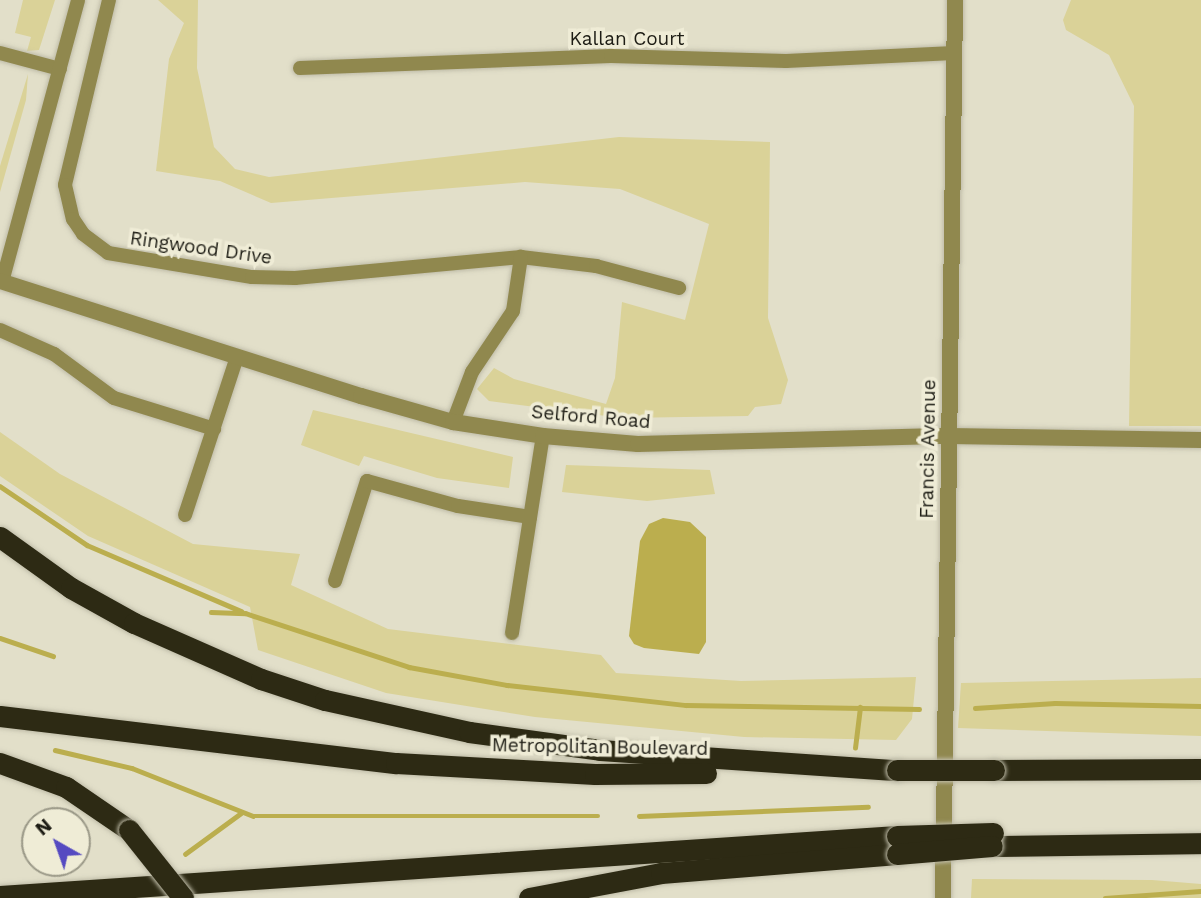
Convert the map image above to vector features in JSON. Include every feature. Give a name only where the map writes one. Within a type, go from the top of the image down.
[{"type":"highway","points":[[0,537],[71,588],[134,623],[261,679],[325,700],[469,732],[600,750],[897,770]]},
{"type":"highway","name":"Metropolitan Boulevard","points":[[0,716],[396,763],[595,774],[1201,769]]},
{"type":"highway","points":[[0,763],[66,787],[129,830],[183,898]]},
{"type":"highway","points":[[0,896],[897,845],[1107,828],[1201,831]]},
{"type":"highway","points":[[993,839],[1201,843]]},
{"type":"highway","points":[[529,898],[661,873],[897,845]]},
{"type":"highway","points":[[0,883],[212,883]]},
{"type":"street","points":[[1,281],[78,0]]},
{"type":"street","name":"Ringwood Drive","points":[[109,0],[65,185],[73,219],[83,234],[108,253],[252,277],[295,278],[522,257],[596,266],[680,288]]},
{"type":"street","name":"Francis Avenue","points":[[943,898],[955,0]]},
{"type":"street","points":[[0,53],[60,69]]},
{"type":"street","name":"Kallan Court","points":[[300,68],[611,56],[786,61],[954,53]]},
{"type":"street","points":[[453,422],[472,372],[513,311],[522,257]]},
{"type":"street","name":"Selford Road","points":[[1,281],[237,357],[453,422],[543,436],[638,444],[949,436],[1201,440]]},
{"type":"street","points":[[0,330],[54,354],[114,398],[214,429]]},
{"type":"street","points":[[185,515],[237,357]]},
{"type":"street","points":[[512,634],[543,436]]},
{"type":"street","points":[[335,581],[367,481],[458,506],[530,517]]},
{"type":"shaded area","points":[[23,0],[55,0],[39,50],[27,51],[31,37],[15,33]]},
{"type":"shaded area","points":[[158,0],[198,0],[197,68],[214,147],[235,169],[269,177],[619,137],[770,142],[768,318],[788,380],[781,404],[755,407],[748,416],[622,418],[489,401],[477,389],[494,368],[514,379],[606,404],[615,378],[622,302],[685,320],[709,224],[620,189],[525,182],[271,203],[220,181],[156,171],[169,59],[184,23]]},
{"type":"shaded area","points":[[1071,0],[1201,0],[1201,426],[1129,426],[1134,106],[1109,55],[1066,30],[1063,20]]},
{"type":"shaded area","points":[[28,74],[26,100],[0,192],[0,166]]},
{"type":"shaded area","points":[[313,410],[513,457],[509,488],[437,478],[364,456],[359,466],[301,445]]},
{"type":"shaded area","points":[[0,432],[60,474],[193,544],[300,554],[291,585],[388,629],[601,655],[616,673],[741,681],[916,677],[912,719],[896,740],[744,737],[535,717],[386,693],[258,650],[250,607],[88,536],[0,476]]},
{"type":"shaded area","points":[[566,465],[710,470],[715,494],[647,501],[562,492]]},
{"type":"shaded area","points":[[663,518],[690,522],[706,537],[706,642],[699,654],[644,648],[634,644],[629,636],[640,541],[649,524]]},
{"type":"shaded area","points":[[1201,678],[1201,736],[958,728],[961,683]]},
{"type":"shaded area","points":[[972,879],[1152,880],[1201,884],[1201,898],[971,898]]},
{"type":"waterway","points":[[0,486],[87,545],[241,611]]},
{"type":"waterway","points":[[211,612],[245,613],[409,667],[507,685],[686,705],[919,709]]},
{"type":"waterway","points":[[0,638],[53,656]]},
{"type":"waterway","points":[[975,708],[1055,703],[1201,706]]},
{"type":"waterway","points":[[855,748],[860,707]]},
{"type":"waterway","points":[[55,750],[132,768],[253,816],[598,816]]},
{"type":"waterway","points":[[639,816],[868,807]]},
{"type":"waterway","points":[[185,854],[241,813]]},
{"type":"waterway","points":[[1105,898],[1201,891]]}]
